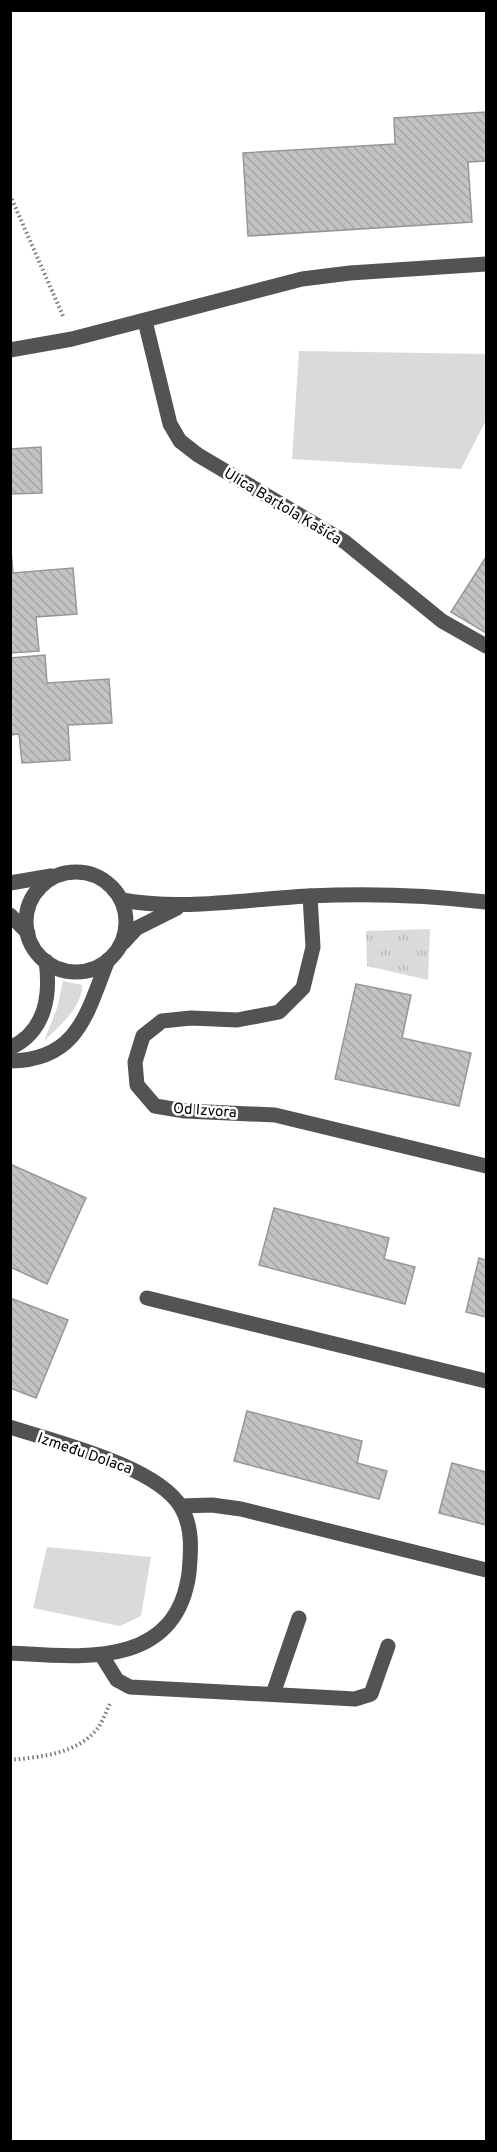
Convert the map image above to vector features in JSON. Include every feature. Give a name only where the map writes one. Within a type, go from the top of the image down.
[{"type":"street","points":[[10,350],[72,339],[302,279],[350,273],[469,268],[486,264]]},
{"type":"street","name":"Ulica Bartola Kašića","points":[[145,321],[170,424],[180,441],[198,455],[345,542],[442,621],[486,646]]},
{"type":"street","points":[[10,883],[59,874],[88,873],[113,887],[122,900],[126,916],[126,932],[119,948]]},
{"type":"street","points":[[59,874],[36,892],[29,905],[28,933],[34,949],[46,961],[61,969],[77,972],[93,969],[108,960],[137,928],[186,904]]},
{"type":"street","points":[[122,900],[139,903],[186,904],[310,896],[434,896],[486,902]]},
{"type":"street","name":"Od Izvora","points":[[310,896],[313,947],[303,988],[279,1012],[237,1020],[191,1018],[162,1021],[143,1036],[135,1062],[137,1085],[155,1106],[185,1111],[275,1115],[486,1166]]},
{"type":"street","points":[[10,915],[28,933]]},
{"type":"street","points":[[10,1061],[46,1054],[71,1040],[86,1018],[108,960]]},
{"type":"street","points":[[10,1048],[33,1033],[41,1018],[49,982],[46,961]]},
{"type":"street","points":[[147,1298],[486,1381]]},
{"type":"street","name":"Između Dolaca","points":[[10,1427],[138,1471],[181,1506]]},
{"type":"street","points":[[10,1653],[102,1656],[147,1643],[175,1618],[187,1588],[192,1544],[181,1506],[212,1505],[241,1509],[486,1570]]},
{"type":"street","points":[[273,1694],[299,1618]]},
{"type":"street","points":[[102,1656],[117,1680],[130,1687],[355,1699],[371,1694],[388,1646]]},
{"type":"path","points":[[10,195],[72,339]]},
{"type":"path","points":[[10,1760],[46,1756],[80,1744],[98,1728],[117,1680]]},
{"type":"green space","points":[[299,351],[486,354],[486,420],[461,469],[292,459]]},
{"type":"green space","points":[[430,929],[428,980],[367,966],[366,931]]},
{"type":"green space","points":[[63,981],[82,985],[81,993],[69,1016],[44,1041],[57,1008]]},
{"type":"green space","points":[[47,1547],[151,1557],[141,1616],[120,1626],[33,1608]]},
{"type":"building","points":[[486,112],[486,161],[468,162],[472,222],[248,236],[243,153],[395,144],[394,118]]},
{"type":"building","points":[[41,447],[42,493],[10,494],[10,449]]},
{"type":"building","points":[[10,540],[13,573],[73,568],[77,614],[36,617],[39,651],[10,653]]},
{"type":"building","points":[[486,557],[486,633],[451,612]]},
{"type":"building","points":[[45,655],[47,683],[109,679],[112,723],[68,725],[70,760],[22,763],[19,734],[10,735],[10,658]]},
{"type":"building","points":[[356,984],[411,995],[402,1038],[471,1053],[459,1106],[335,1079]]},
{"type":"building","points":[[10,1164],[86,1198],[47,1284],[10,1267]]},
{"type":"building","points":[[274,1208],[389,1238],[384,1259],[415,1267],[405,1304],[259,1265]]},
{"type":"building","points":[[479,1258],[486,1260],[486,1317],[466,1312]]},
{"type":"building","points":[[10,1298],[68,1320],[36,1398],[10,1388]]},
{"type":"building","points":[[247,1411],[362,1441],[357,1463],[387,1471],[379,1499],[234,1461]]},
{"type":"building","points":[[452,1463],[486,1472],[486,1525],[439,1513]]}]
